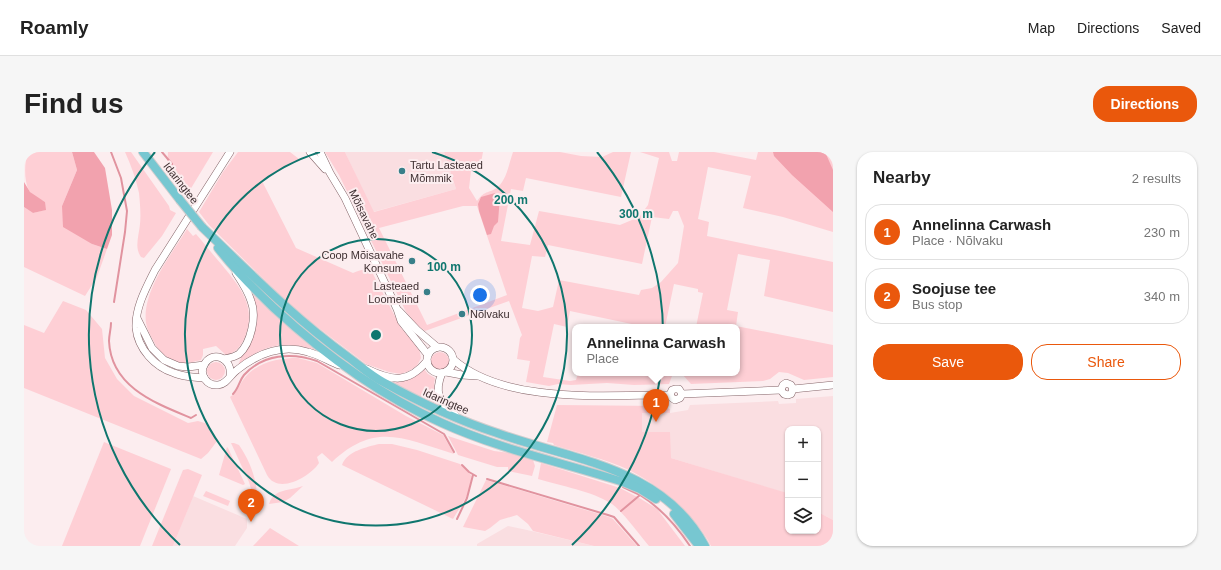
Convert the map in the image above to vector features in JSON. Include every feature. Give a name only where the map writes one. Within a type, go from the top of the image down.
[{"type":"main road","name":"Idaringtee","points":[[143,152],[228,262],[300,332],[371,386],[404,405],[443,424],[546,459],[623,482],[653,496],[670,509],[681,521],[699,546]]},
{"type":"main road","name":"Idaringtee","points":[[202,227],[268,291],[314,332],[381,381],[448,415],[498,434],[622,472],[645,485],[676,508],[695,529],[705,546]]},
{"type":"street","points":[[230,152],[155,270],[145,290],[137,318],[136,329],[145,352],[154,361],[174,374],[204,378],[211,384],[220,385],[237,370],[261,355],[279,350],[290,349],[310,352],[346,368]]},
{"type":"street","name":"Mõisavahe","points":[[310,152],[330,173]]},
{"type":"street","name":"Mõisavahe","points":[[320,152],[330,173],[345,198],[397,309],[401,321],[428,358]]},
{"type":"street","points":[[204,378],[202,369],[206,361],[215,357],[224,359],[232,358],[239,354],[249,337],[253,320],[252,302],[242,283],[228,262]]},
{"type":"street","name":"Mõisavahe","points":[[397,309],[417,330],[437,347]]},
{"type":"street","points":[[137,318],[152,348],[164,360],[178,366],[188,367],[204,365]]},
{"type":"street","points":[[357,364],[382,376],[393,379],[402,378],[412,375],[421,368],[428,358],[430,351],[442,346],[448,349],[453,354],[454,360],[452,367],[444,372],[438,382],[438,391],[441,401],[447,409],[460,419]]},
{"type":"street","points":[[428,358],[431,369],[438,373],[444,372],[481,376]]},
{"type":"street","points":[[224,359],[230,366],[230,376]]},
{"type":"street","points":[[454,360],[464,368],[481,376],[521,390],[555,394],[670,395],[672,390],[679,389],[682,394],[781,390],[783,393],[788,395],[791,394],[793,389],[833,385]]},
{"type":"shaded area","points":[[28,152],[72,152],[77,170],[62,206],[92,244],[107,249],[97,277],[85,296],[24,267],[24,207],[33,213],[45,210],[45,202],[32,194],[27,187],[25,172]]},
{"type":"shaded area","points":[[72,152],[94,152],[105,168],[112,210],[112,235],[107,249],[92,244],[63,227],[62,206],[77,170]]},
{"type":"shaded area","points":[[125,152],[131,152],[169,206],[170,210],[176,213],[162,236],[144,258],[141,257],[137,245],[140,224],[139,193]]},
{"type":"shaded area","points":[[168,152],[213,152],[190,190],[167,168]]},
{"type":"shaded area","points":[[238,152],[290,152],[299,159],[262,181],[296,248],[353,273],[362,270],[372,272],[401,328],[419,348],[421,358],[417,366],[401,374],[389,372],[366,364],[295,310],[209,225],[199,212],[223,172]]},
{"type":"shaded area","points":[[325,152],[345,152],[374,212],[456,189],[444,152],[483,152],[479,173],[471,171],[469,188],[477,201],[485,193],[498,187],[504,180],[513,152],[560,152],[581,156],[602,157],[613,152],[631,152],[621,197],[526,178],[523,191],[511,189],[501,241],[530,245],[539,211],[620,225],[639,217],[648,205],[659,158],[640,152],[669,152],[672,161],[677,161],[679,152],[714,152],[756,160],[758,152],[833,152],[833,232],[783,217],[743,208],[751,176],[708,167],[698,219],[709,222],[707,236],[833,262],[833,312],[764,296],[770,260],[738,254],[727,310],[738,312],[736,324],[697,324],[703,293],[698,292],[698,289],[674,284],[666,324],[632,324],[570,311],[567,327],[554,324],[543,377],[570,381],[576,380],[577,376],[672,376],[669,384],[634,385],[607,383],[571,385],[558,384],[549,386],[526,382],[530,361],[517,359],[520,338],[522,335],[509,301],[425,331],[417,325],[406,312],[339,175]],"holes":[[[463,206],[477,206],[507,295],[427,325],[379,228]],[[673,211],[678,211],[684,226],[678,263],[661,282],[652,288],[641,290],[639,295],[559,280],[553,307],[538,311],[522,308],[532,256],[545,257],[548,245],[642,264],[652,217],[669,219]]]},
{"type":"shaded area","name":"Tartu Lasteaed Mõmmik","points":[[345,152],[444,152],[456,189],[373,212]]},
{"type":"shaded area","points":[[773,152],[828,152],[826,154],[833,170],[833,212],[792,175],[774,156]]},
{"type":"shaded area","points":[[24,182],[30,192],[45,202],[46,210],[33,213],[24,207]]},
{"type":"shaded area","points":[[498,193],[500,196],[498,222],[494,226],[491,234],[487,235],[478,204],[481,197]]},
{"type":"shaded area","points":[[187,229],[193,236],[196,234],[235,281],[245,298],[249,316],[245,337],[235,351],[226,355],[216,346],[203,349],[201,360],[189,363],[179,363],[165,356],[158,349],[147,327],[146,311],[148,298],[159,274]]},
{"type":"shaded area","points":[[253,295],[315,350],[293,345],[274,346],[256,353],[238,365],[256,328],[256,306]]},
{"type":"shaded area","points":[[63,301],[86,310],[102,329],[105,358],[117,379],[134,396],[188,423],[198,421],[208,424],[217,441],[208,453],[201,459],[24,388],[24,325],[44,333]]},
{"type":"shaded area","points":[[740,327],[833,345],[833,377],[804,380],[788,373],[779,372],[770,379],[763,381],[691,384],[684,376],[740,376]]},
{"type":"shaded area","points":[[440,352],[446,355],[449,361],[446,367],[440,370],[434,367],[431,361],[434,355]]},
{"type":"shaded area","points":[[298,358],[317,363],[406,416],[443,435],[454,454],[405,439],[377,437],[363,441],[348,449],[332,462],[322,453],[317,457],[319,463],[315,468],[309,474],[294,482],[278,484],[272,481],[267,475],[230,397],[248,374],[254,369],[275,360]]},
{"type":"shaded area","points":[[212,362],[220,362],[225,367],[223,378],[220,380],[212,380],[207,375],[207,367]]},
{"type":"shaded area","points":[[424,369],[428,374],[435,378],[435,394],[441,407],[440,409],[390,382],[399,382],[408,379]]},
{"type":"shaded area","points":[[833,396],[833,520],[821,514],[821,426],[785,426],[785,493],[671,458],[642,433],[642,413],[670,413],[688,410],[690,405],[778,401],[779,404],[796,403],[796,399]]},
{"type":"shaded area","points":[[557,405],[661,406],[670,409],[670,413],[642,413],[642,432],[670,432],[671,458],[785,492],[785,534],[821,534],[821,514],[833,520],[833,546],[711,546],[695,522],[677,504],[644,478],[611,463],[547,442]]},
{"type":"shaded area","points":[[448,436],[494,451],[510,453],[533,460],[535,466],[532,476],[508,471],[508,467],[497,467],[458,455]]},
{"type":"shaded area","points":[[104,442],[171,469],[140,546],[62,546]]},
{"type":"shaded area","points":[[231,443],[239,445],[250,464],[255,479],[257,501],[254,499],[249,482]]},
{"type":"shaded area","points":[[379,444],[392,444],[417,450],[460,464],[472,476],[468,494],[453,519],[342,465],[348,456],[358,450]]},
{"type":"shaded area","points":[[227,447],[245,484],[243,485],[219,475]]},
{"type":"shaded area","points":[[541,463],[620,488],[641,499],[657,509],[685,546],[649,546],[627,518],[617,508],[604,499],[586,492],[538,479]]},
{"type":"shaded area","points":[[188,469],[202,475],[173,546],[152,546],[183,470]]},
{"type":"shaded area","points":[[486,480],[609,517],[613,519],[637,546],[594,546],[533,531],[528,524],[517,515],[500,520],[485,531],[463,527]]},
{"type":"shaded area","points":[[303,486],[290,498],[283,502],[269,504],[275,495],[283,491]]},
{"type":"shaded area","points":[[206,491],[230,501],[228,506],[203,496]]},
{"type":"shaded area","points":[[193,496],[247,519],[247,528],[235,546],[173,546]]},
{"type":"shaded area","points":[[508,526],[594,546],[477,546],[477,544]]},
{"type":"shaded area","points":[[270,528],[299,546],[253,546]]},
{"type":"waterway","points":[[111,152],[121,178],[127,211],[114,302]]},
{"type":"waterway","points":[[162,152],[172,164]]},
{"type":"waterway","points":[[111,323],[109,341],[112,357],[126,382],[137,391],[163,406],[191,418],[196,415]]},
{"type":"waterway","points":[[233,394],[244,375],[260,363],[278,357],[298,356],[307,358],[317,361],[444,434],[454,452]]},
{"type":"waterway","points":[[462,465],[476,476]]},
{"type":"waterway","points":[[457,519],[467,498],[473,475]]},
{"type":"waterway","points":[[487,479],[614,517],[639,546]]},
{"type":"waterway","points":[[623,487],[640,495]]},
{"type":"waterway","points":[[621,511],[640,495],[668,518],[690,546]]},
{"type":"place","name":"Tartu Lasteaed Mõmmik","points":[[402,171]]},
{"type":"place","name":"Coop Mõisavahe Konsum","points":[[412,261]]},
{"type":"place","name":"Lasteaed Loomelind","points":[[427,292]]},
{"type":"place","name":"Nõlvaku","points":[[462,314]]},
{"type":"place","name":"Annelinna Carwash","points":[[656,422]]},
{"type":"place","name":"Soojuse tee","points":[[251,522]]}]
